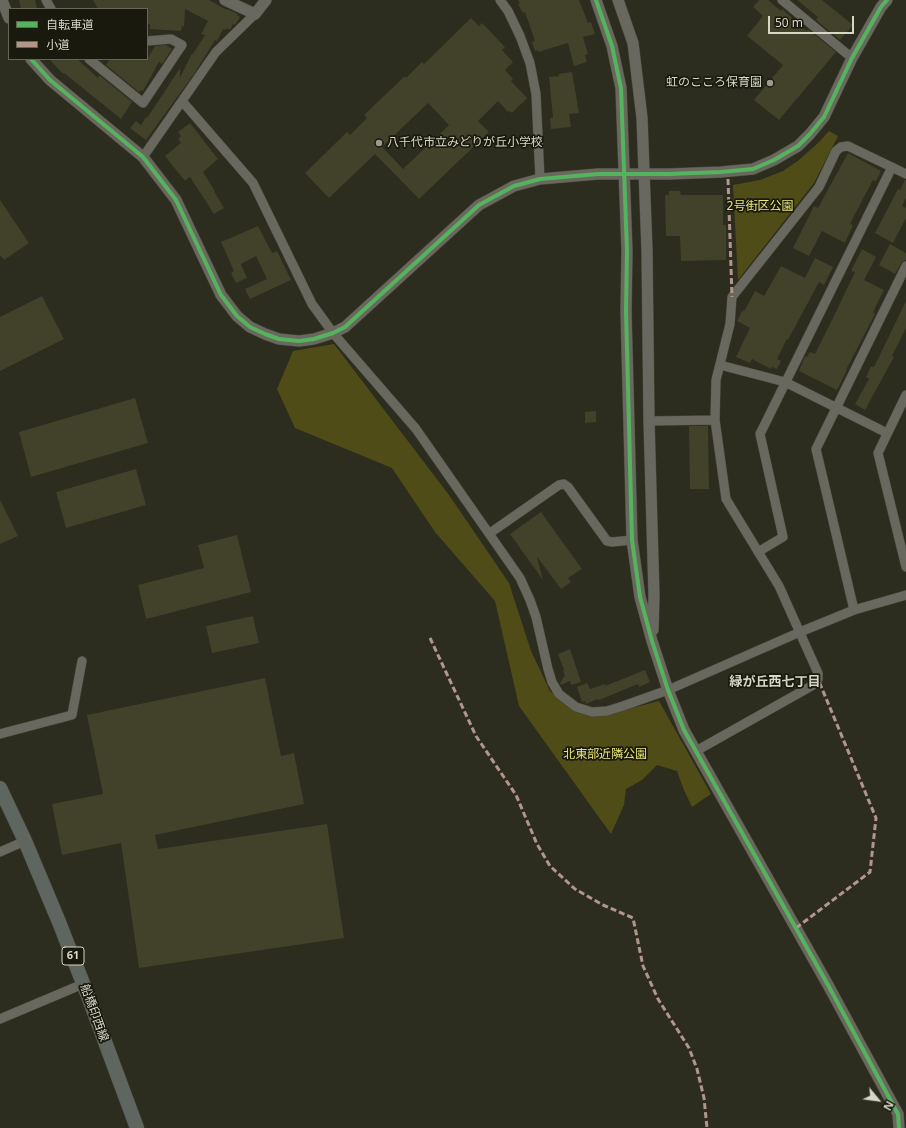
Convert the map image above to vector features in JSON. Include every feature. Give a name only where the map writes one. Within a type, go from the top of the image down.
[{"type":"main road","name":"船橋印西線","points":[[0,788],[59,922],[136,1128]]},
{"type":"street","points":[[2,0],[8,15]]},
{"type":"street","points":[[225,0],[255,14]]},
{"type":"street","points":[[143,157],[216,52],[255,14],[266,0]]},
{"type":"street","points":[[500,0],[508,11],[520,36],[530,63],[536,94],[540,178]]},
{"type":"street","points":[[596,0],[612,46],[621,88],[628,251],[626,311],[632,540],[640,597],[668,690],[684,730],[828,985],[898,1114],[898,1128]]},
{"type":"street","points":[[618,0],[633,42],[642,118],[647,258],[649,421],[654,596],[652,641]]},
{"type":"street","points":[[782,0],[852,58]]},
{"type":"street","points":[[32,60],[50,80],[143,157],[176,200],[222,295],[237,316],[250,327],[265,334],[279,339],[299,341],[333,334],[345,326],[479,205],[514,186],[540,178],[598,174],[721,172],[753,169],[774,160],[798,146],[824,117],[852,58],[881,7],[887,0]]},
{"type":"street","points":[[90,60],[143,103],[182,45],[171,39],[148,41]]},
{"type":"street","points":[[182,102],[253,183],[312,304],[333,334],[416,430],[490,533],[520,578],[536,617],[552,682],[560,694],[576,707],[592,712],[607,711],[668,690],[854,610],[906,595]]},
{"type":"street","points":[[696,751],[815,684],[818,679],[818,673],[779,586],[726,499],[715,420],[716,380],[730,324],[732,298],[819,187],[836,151],[841,147],[848,146],[906,174]]},
{"type":"street","points":[[758,552],[783,537],[760,434],[892,167]]},
{"type":"street","points":[[854,610],[816,449],[906,266]]},
{"type":"street","points":[[720,365],[785,382],[887,433]]},
{"type":"street","points":[[906,395],[878,453],[906,567]]},
{"type":"street","points":[[649,421],[715,420]]},
{"type":"street","points":[[490,533],[559,485],[564,484],[568,487],[607,541],[632,540]]},
{"type":"street","points":[[0,734],[72,715],[82,661]]},
{"type":"street","points":[[0,852],[25,842]]},
{"type":"street","points":[[0,1019],[83,984]]},
{"type":"green space","name":"2号街区公園","points":[[829,131],[838,136],[814,183],[738,280],[733,185],[760,180],[783,171],[799,160]]},
{"type":"green space","name":"北東部近隣公園","points":[[334,344],[449,495],[509,583],[531,651],[550,691],[575,711],[589,716],[605,715],[659,701],[711,794],[692,807],[677,771],[657,765],[642,780],[626,789],[624,805],[611,834],[519,706],[495,601],[435,532],[392,468],[295,428],[277,389],[293,351]]},
{"type":"building","points":[[19,0],[35,0],[37,8],[21,8]]},
{"type":"building","points":[[93,0],[209,0],[238,14],[237,15],[240,17],[235,25],[233,24],[230,30],[227,28],[226,30],[223,29],[217,41],[215,40],[194,74],[146,140],[130,128],[136,121],[141,125],[146,117],[147,118],[180,68],[180,78],[192,53],[193,54],[205,35],[201,34],[208,21],[185,9],[184,26],[182,26],[181,31],[150,29],[150,24],[148,24],[148,8],[97,8]]},
{"type":"building","points":[[518,0],[579,0],[588,23],[591,22],[595,34],[583,37],[588,54],[585,55],[587,62],[574,66],[568,43],[538,52],[538,50],[535,51],[532,42],[535,41],[525,12],[523,13],[518,4],[520,3]]},
{"type":"building","points":[[759,0],[768,0],[781,11],[782,9],[807,31],[808,29],[836,52],[779,120],[754,100],[783,65],[747,36],[763,16],[753,7]]},
{"type":"building","points":[[797,0],[822,0],[853,25],[840,40],[816,20],[818,17]]},
{"type":"building","points":[[471,18],[479,26],[482,23],[505,47],[502,50],[513,62],[505,70],[513,79],[511,81],[527,98],[512,113],[509,111],[508,112],[498,101],[478,121],[489,132],[419,199],[375,154],[329,198],[305,173],[347,132],[350,135],[367,118],[364,115],[405,76],[406,78],[422,62],[424,64]],"holes":[[[428,103],[449,125],[403,169],[382,147]]]},
{"type":"building","points":[[166,45],[172,49],[162,64],[159,62],[143,91],[141,90],[139,92],[106,65],[109,60],[148,60],[155,46]]},
{"type":"building","points":[[50,60],[78,60],[98,78],[99,75],[132,102],[121,119],[64,73],[63,74]]},
{"type":"building","points":[[572,72],[579,113],[569,114],[571,127],[551,129],[550,118],[553,118],[549,77]]},
{"type":"building","points":[[190,123],[218,159],[203,172],[224,208],[214,214],[190,177],[185,181],[165,156],[181,143],[178,139],[181,136],[178,132]]},
{"type":"building","points":[[848,153],[881,171],[876,181],[873,180],[850,224],[853,225],[845,243],[822,231],[809,256],[793,248],[814,206],[818,208]]},
{"type":"building","points":[[905,180],[906,198],[902,206],[906,208],[906,218],[893,243],[875,233],[898,189],[900,190]]},
{"type":"building","points":[[669,191],[680,191],[681,195],[723,195],[723,225],[726,225],[726,260],[681,261],[680,236],[666,236],[665,195],[669,195]]},
{"type":"building","points":[[0,200],[29,243],[4,260],[0,255]]},
{"type":"building","points":[[258,226],[272,253],[277,251],[291,280],[250,299],[245,289],[267,279],[256,256],[241,264],[247,278],[236,283],[231,273],[234,271],[221,242]]},
{"type":"building","points":[[890,244],[906,253],[906,260],[901,263],[895,274],[879,265]]},
{"type":"building","points":[[862,249],[876,257],[864,280],[884,290],[873,312],[875,314],[837,390],[799,371],[805,356],[807,357],[810,352],[815,354],[855,272],[851,271]]},
{"type":"building","points":[[815,258],[833,267],[824,285],[819,282],[788,340],[787,339],[777,359],[781,361],[777,369],[772,367],[771,369],[752,359],[750,363],[736,357],[750,328],[737,321],[755,291],[764,296],[781,266],[805,278]]},
{"type":"building","points":[[42,296],[64,339],[0,371],[0,317]]},
{"type":"building","points":[[906,301],[906,328],[892,356],[894,357],[865,410],[855,404],[869,379],[866,377],[871,366],[874,367]]},
{"type":"building","points":[[135,398],[148,443],[31,477],[19,432]]},
{"type":"building","points":[[596,411],[596,422],[585,423],[585,412]]},
{"type":"building","points":[[689,426],[708,426],[709,489],[690,489]]},
{"type":"building","points":[[136,469],[146,505],[66,528],[56,492]]},
{"type":"building","points":[[0,500],[18,536],[0,544]]},
{"type":"building","points":[[541,512],[582,569],[568,578],[571,582],[561,589],[537,557],[543,580],[510,534]]},
{"type":"building","points":[[237,535],[251,592],[146,619],[138,585],[204,568],[198,545]]},
{"type":"building","points":[[253,616],[259,643],[212,653],[206,626]]},
{"type":"building","points":[[570,649],[581,682],[571,685],[570,681],[561,685],[560,683],[565,675],[558,654]]},
{"type":"building","points":[[645,670],[650,682],[639,687],[638,684],[586,704],[585,701],[582,702],[577,687],[587,683],[590,689],[605,684],[605,686]]},
{"type":"building","points":[[265,678],[281,756],[294,753],[304,804],[155,835],[158,849],[327,824],[344,938],[139,968],[121,843],[62,855],[52,804],[103,794],[87,715]]},
{"type":"marked path","points":[[728,179],[732,297]]},
{"type":"marked path","points":[[430,638],[476,736],[516,795],[537,844],[550,866],[575,889],[603,905],[633,918],[643,966],[658,999],[689,1048],[697,1069],[704,1098],[707,1128]]},
{"type":"marked path","points":[[796,928],[870,872],[876,818],[818,679]]},
{"type":"cycle path","points":[[596,0],[612,46],[621,88],[627,251],[626,311],[632,540],[640,597],[668,690],[684,730],[828,985],[898,1114],[899,1128]]},
{"type":"cycle path","points":[[32,60],[50,80],[143,157],[176,200],[221,295],[237,316],[250,327],[265,334],[279,339],[299,341],[314,339],[333,333],[345,327],[479,205],[514,186],[540,179],[598,174],[669,174],[753,169],[774,160],[798,146],[824,117],[852,58],[881,7],[887,0]]},
{"type":"place","name":"虹のこころ保育園","points":[[770,83]]},
{"type":"place","name":"八千代市立みどりが丘小学校","points":[[379,143]]},
{"type":"district","name":"緑が丘西七丁目","points":[[775,682]]}]
